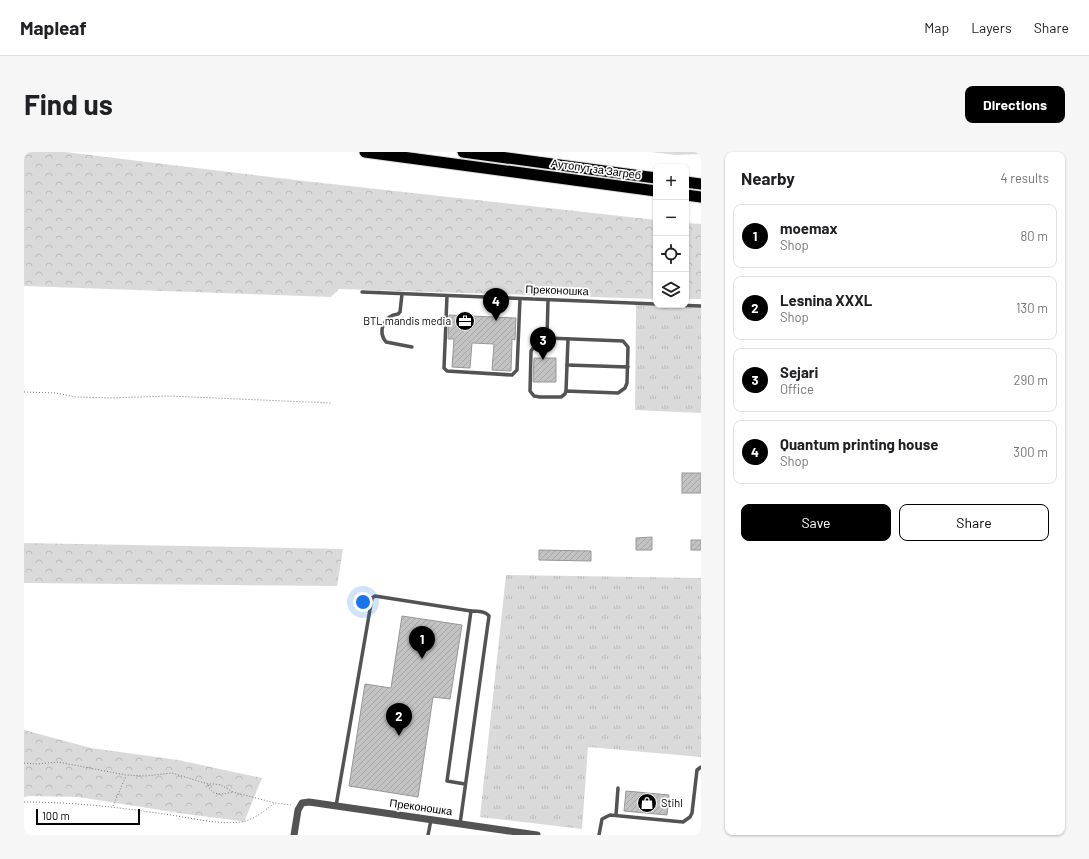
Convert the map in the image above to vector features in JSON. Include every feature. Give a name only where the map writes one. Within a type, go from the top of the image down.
[{"type":"highway","name":"Аутопут за Загреб","points":[[365,152],[653,191]]},
{"type":"highway","name":"Аутопут за Загреб","points":[[463,152],[653,178]]},
{"type":"highway","points":[[689,182],[701,184]]},
{"type":"highway","points":[[689,195],[701,197]]},
{"type":"street","name":"Преконошка","points":[[301,804],[309,802],[537,835]]},
{"type":"street","points":[[294,835],[298,810],[301,804]]},
{"type":"lane","name":"Преконошка","points":[[362,292],[653,304]]},
{"type":"lane","points":[[402,294],[400,312],[386,319],[382,324],[381,333],[386,342],[412,347]]},
{"type":"lane","points":[[447,296],[445,370],[512,375],[518,370],[520,299]]},
{"type":"lane","points":[[547,338],[548,300]]},
{"type":"lane","points":[[689,306],[701,306]]},
{"type":"lane","points":[[566,391],[618,393],[627,383],[628,367],[628,347],[623,341],[547,338],[536,344],[531,351],[530,391],[534,396],[561,397],[565,394],[568,339]]},
{"type":"lane","points":[[567,365],[628,367]]},
{"type":"lane","points":[[336,806],[372,598],[375,596],[484,613],[488,614],[489,616],[460,824]]},
{"type":"lane","points":[[466,784],[446,781],[471,611]]},
{"type":"lane","points":[[599,835],[602,819],[610,815],[683,822],[690,817],[692,813],[697,770],[701,767]]},
{"type":"lane","points":[[616,815],[618,788]]},
{"type":"lane","points":[[428,835],[431,820]]},
{"type":"path","points":[[24,392],[56,393],[84,397],[112,398],[168,396],[331,403]]},
{"type":"path","points":[[24,763],[36,764],[58,762],[126,775],[145,776],[172,773],[208,784],[221,785],[233,792],[275,803],[301,804]]},
{"type":"path","points":[[112,807],[126,775]]},
{"type":"path","points":[[208,784],[210,790],[215,793],[221,794],[233,792]]},
{"type":"path","points":[[24,802],[50,802],[112,807],[217,821],[241,822],[249,820],[275,803]]},
{"type":"green space","points":[[24,152],[65,152],[304,181],[653,220],[653,299],[339,289],[331,297],[24,286]]},
{"type":"green space","points":[[651,152],[701,152],[701,154],[676,155]]},
{"type":"green space","points":[[689,223],[701,224],[701,299],[689,299]]},
{"type":"green space","points":[[635,303],[653,304],[653,308],[689,308],[689,305],[701,306],[701,413],[635,410]]},
{"type":"green space","points":[[24,543],[343,549],[337,586],[24,583]]},
{"type":"green space","points":[[506,575],[701,578],[701,757],[588,747],[582,829],[480,817]]},
{"type":"green space","points":[[24,730],[91,748],[178,760],[262,778],[244,822],[78,797],[24,797]]},
{"type":"building","points":[[449,315],[516,318],[515,340],[512,339],[511,371],[492,370],[494,344],[472,343],[470,368],[452,367],[454,339],[448,339]]},
{"type":"building","points":[[534,358],[556,358],[556,382],[533,382]]},
{"type":"building","points":[[682,473],[701,473],[701,493],[682,493]]},
{"type":"building","points":[[652,537],[652,550],[636,550],[636,538]]},
{"type":"building","points":[[691,540],[701,540],[701,550],[691,550]]},
{"type":"building","points":[[539,550],[591,551],[591,561],[539,560]]},
{"type":"building","points":[[402,616],[462,625],[450,699],[433,697],[418,797],[349,786],[365,684],[391,688]]},
{"type":"building","points":[[626,791],[669,795],[667,815],[624,811]]},
{"type":"place","name":"BTL mandis media","points":[[465,321]]},
{"type":"place","name":"Quantum printing house","points":[[496,321]]},
{"type":"place","name":"Sejari","points":[[543,360]]},
{"type":"place","name":"moemax","points":[[422,659]]},
{"type":"place","name":"Lesnina XXXL","points":[[399,736]]},
{"type":"place","name":"Stihl","points":[[647,803]]}]
